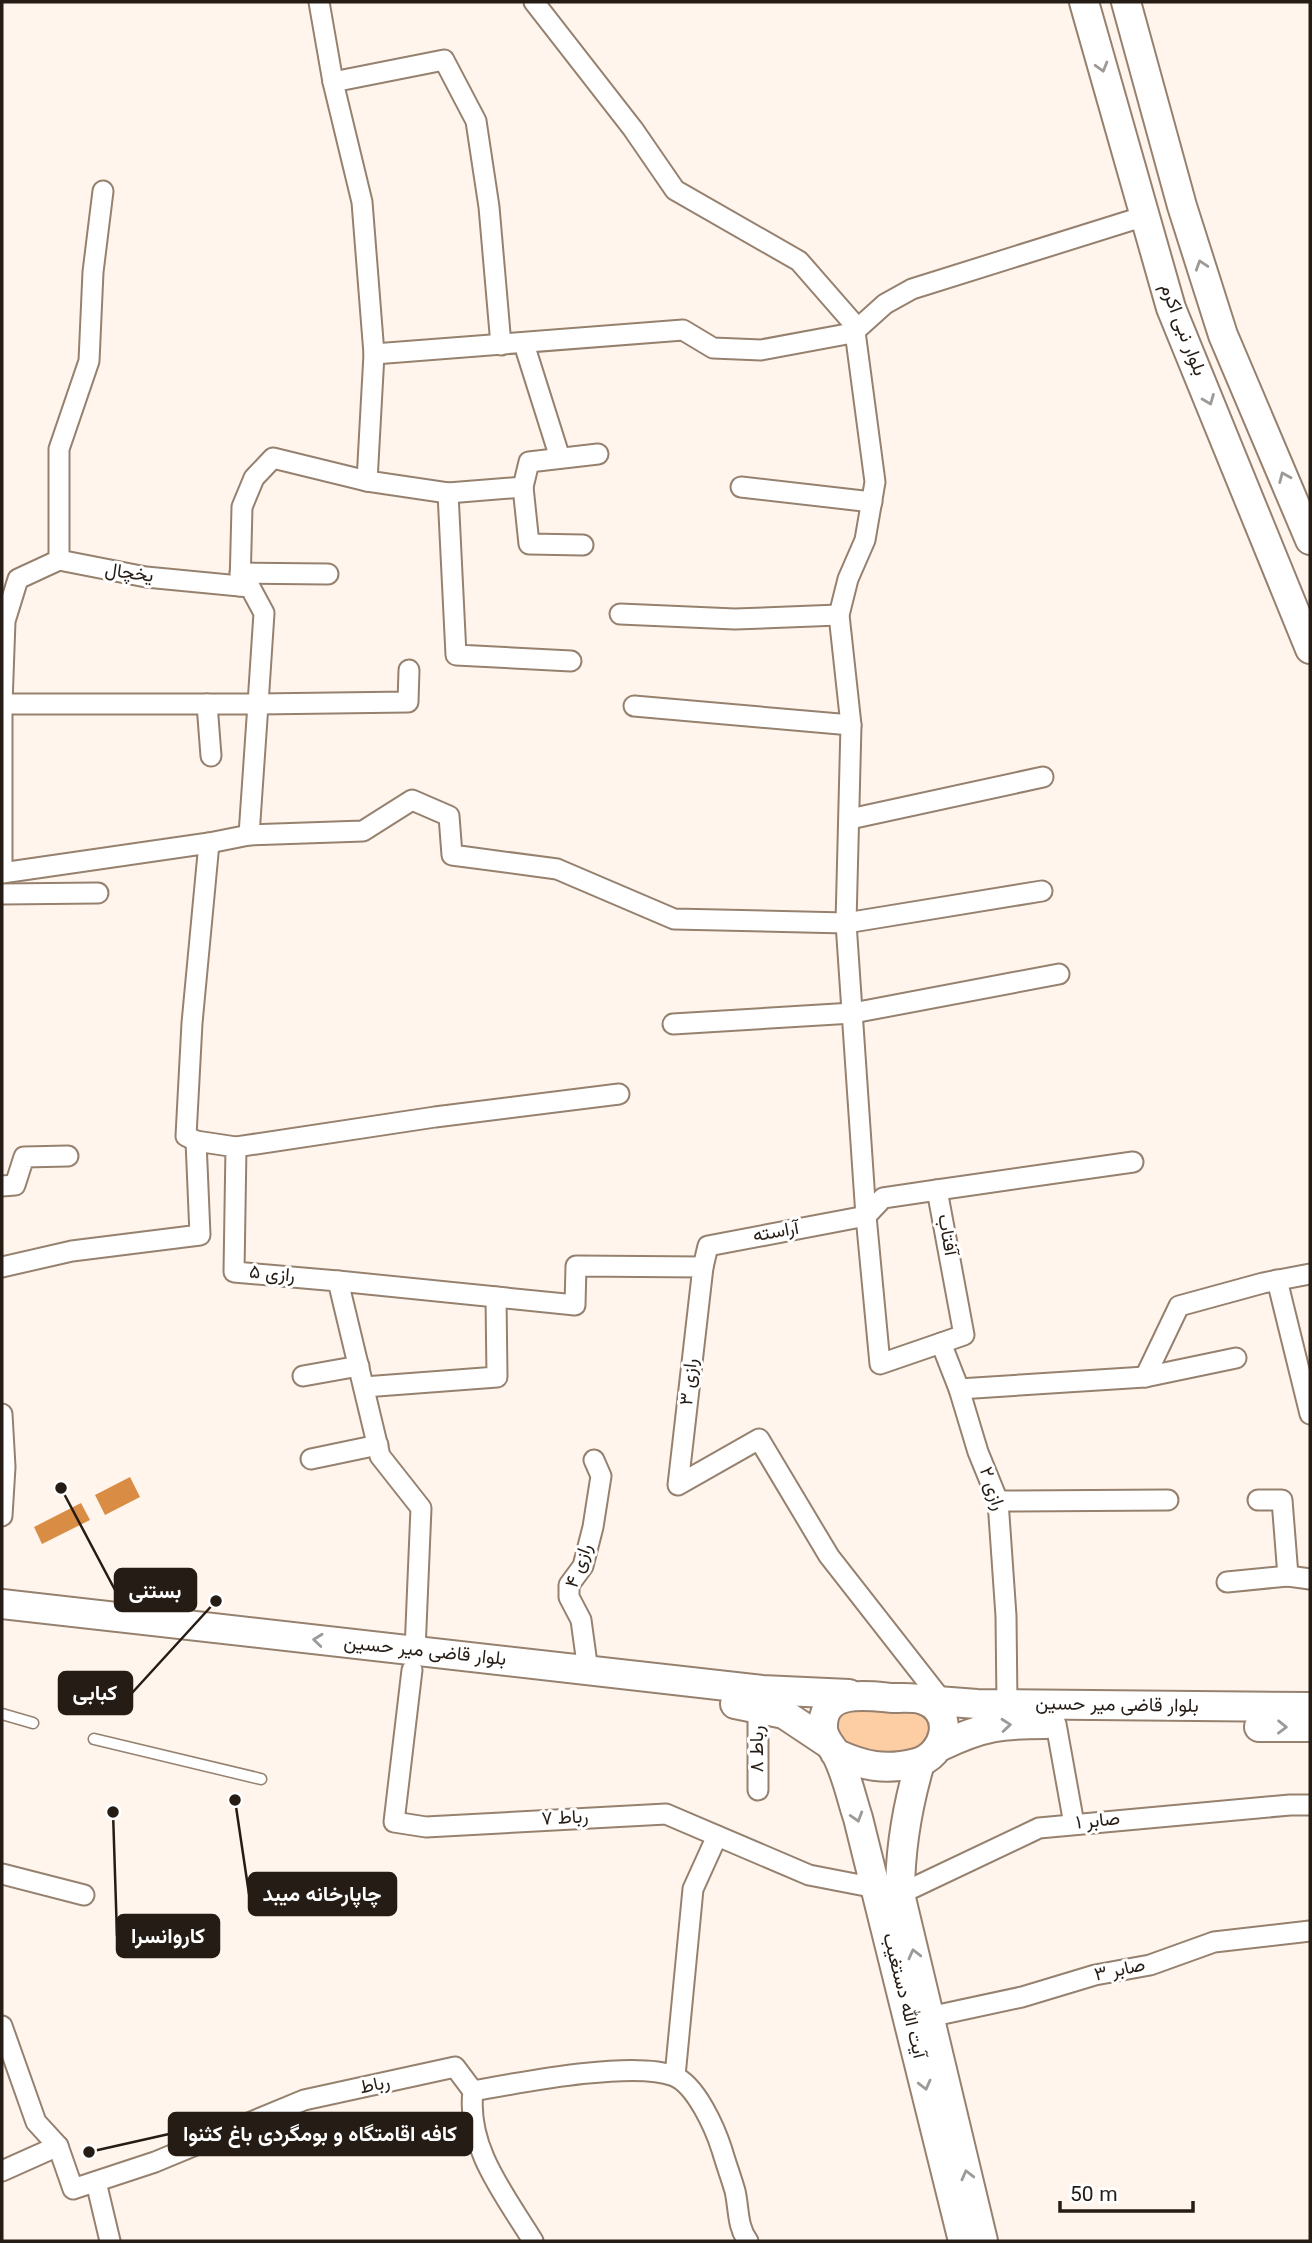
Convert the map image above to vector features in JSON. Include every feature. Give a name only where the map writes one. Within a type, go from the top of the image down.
[{"type":"main road","name":"بلوار نبی اکرم","points":[[1084,2],[1171,308],[1310,649]]},
{"type":"main road","name":"بلوار نبی اکرم","points":[[1126,2],[1182,206],[1223,335],[1310,540]]},
{"type":"main road","name":"بلوار قاضی میر حسین","points":[[2,1604],[758,1707],[784,1714],[830,1747]]},
{"type":"main road","name":"بلوار قاضی میر حسین","points":[[2,1623],[413,1660],[588,1671],[762,1690],[849,1695]]},
{"type":"main road","points":[[849,1695],[934,1701],[945,1728],[931,1754],[891,1769],[861,1766],[830,1747],[823,1722],[832,1704],[849,1695]]},
{"type":"main road","name":"بلوار قاضی میر حسین","points":[[934,1701],[1310,1707]]},
{"type":"main road","name":"بلوار قاضی میر حسین","points":[[931,1754],[977,1729],[1006,1724],[1310,1727]]},
{"type":"main road","name":"آیت الله دستغیب","points":[[830,1747],[888,1891],[929,2017],[983,2241]]},
{"type":"main road","name":"آیت الله دستغیب","points":[[931,1754],[905,1814],[900,1852],[888,1891],[963,2241]]},
{"type":"street","points":[[319,2],[333,82],[362,202],[374,354],[367,481]]},
{"type":"street","points":[[534,2],[633,129],[675,190],[799,261],[855,324],[876,482],[865,540],[848,579],[839,615],[851,725],[846,923],[866,1216],[880,1364],[941,1343]]},
{"type":"street","points":[[333,82],[444,60],[476,121],[489,207],[501,345]]},
{"type":"street","points":[[103,191],[93,272],[89,361],[59,449],[59,560],[18,579],[5,621],[2,873],[249,835],[363,831],[412,800],[449,816],[452,855],[557,869],[674,919],[846,923],[1042,891]]},
{"type":"street","points":[[374,354],[682,330],[713,348],[761,350],[855,331],[884,304],[912,289],[1145,216]]},
{"type":"street","points":[[524,344],[560,458]]},
{"type":"street","points":[[583,545],[529,544],[523,487],[529,462],[598,454]]},
{"type":"street","points":[[249,835],[264,614],[250,587],[240,579],[242,507],[254,478],[273,458],[367,481],[449,493],[523,487]]},
{"type":"street","points":[[741,487],[872,502]]},
{"type":"street","points":[[449,493],[456,655],[571,661]]},
{"type":"street","name":"یخچال","points":[[59,560],[146,577],[240,579],[328,574]]},
{"type":"street","points":[[620,614],[735,619],[839,615]]},
{"type":"street","points":[[2,704],[408,702],[409,670]]},
{"type":"street","points":[[207,704],[211,756]]},
{"type":"street","points":[[634,706],[851,725]]},
{"type":"street","points":[[850,819],[1043,777]]},
{"type":"street","points":[[209,843],[192,1023],[186,1136],[196,1141],[236,1147],[435,1116],[619,1094]]},
{"type":"street","points":[[2,894],[98,893]]},
{"type":"street","points":[[673,1024],[853,1013],[1059,974]]},
{"type":"street","points":[[2,1267],[72,1251],[200,1235],[196,1141]]},
{"type":"street","name":"رازی ۵","points":[[236,1147],[234,1272],[338,1281]]},
{"type":"street","points":[[2,1186],[15,1185],[24,1157],[68,1156]]},
{"type":"street","points":[[937,1190],[1133,1162]]},
{"type":"street","name":"آفتاب","points":[[866,1216],[883,1198],[937,1190],[964,1335],[941,1343]]},
{"type":"street","name":"آراسته","points":[[703,1267],[708,1245],[866,1216]]},
{"type":"street","points":[[413,1660],[421,1508],[380,1456],[338,1281],[575,1306],[576,1266],[703,1267]]},
{"type":"street","name":"رازی ۳","points":[[703,1267],[678,1485],[759,1439],[829,1556],[934,1701]]},
{"type":"street","points":[[1145,1377],[1179,1306],[1310,1274]]},
{"type":"street","points":[[1277,1280],[1310,1414]]},
{"type":"street","points":[[364,1387],[497,1377],[496,1297]]},
{"type":"street","name":"رازی ۲","points":[[941,1343],[959,1389],[978,1452],[998,1501],[1006,1616],[1007,1704]]},
{"type":"street","points":[[959,1389],[1145,1377],[1236,1358]]},
{"type":"street","points":[[303,1376],[359,1367]]},
{"type":"street","points":[[2,1414],[5,1467],[2,1516]]},
{"type":"street","points":[[311,1459],[378,1446]]},
{"type":"street","name":"رازی ۴","points":[[588,1671],[581,1620],[569,1597],[569,1585],[583,1566],[593,1527],[601,1476],[594,1460]]},
{"type":"street","points":[[998,1501],[1168,1500]]},
{"type":"street","points":[[1258,1500],[1282,1500],[1288,1576]]},
{"type":"street","points":[[1227,1582],[1288,1576],[1310,1579]]},
{"type":"street","name":"رباط ۷","points":[[413,1660],[394,1822],[426,1828],[666,1814],[809,1875],[888,1891]]},
{"type":"street","name":"رباط ۸","points":[[758,1707],[758,1790]]},
{"type":"street","points":[[1056,1724],[1074,1824]]},
{"type":"street","name":"صابر ۱","points":[[888,1891],[1039,1828],[1310,1805]]},
{"type":"street","points":[[675,2076],[693,1889],[717,1836]]},
{"type":"street","points":[[2,1874],[84,1895]]},
{"type":"street","name":"صابر ۳","points":[[929,2017],[1022,1997],[1095,1975],[1150,1965],[1214,1942],[1310,1931]]},
{"type":"street","name":"رباط","points":[[2,2026],[36,2122],[58,2146],[73,2189],[155,2162],[304,2100],[455,2067],[473,2091]]},
{"type":"street","points":[[534,2241],[484,2161],[470,2115],[473,2091],[581,2074],[639,2072],[675,2076],[700,2101],[718,2138],[735,2193],[742,2233],[748,2241]]},
{"type":"street","points":[[2,2171],[58,2146]]},
{"type":"street","points":[[96,2182],[110,2241]]},
{"type":"lane","points":[[2,1714],[33,1723]]},
{"type":"lane","points":[[94,1739],[261,1780]]},
{"type":"shaded area","points":[[130,1477],[140,1497],[105,1515],[95,1495]]},
{"type":"shaded area","points":[[81,1503],[90,1520],[42,1544],[34,1527]]},
{"type":"shaded area","points":[[852,1711],[920,1714],[933,1723],[929,1741],[914,1756],[853,1755],[834,1726],[839,1716]]},
{"type":"place","name":"بستنی","points":[[61,1488]]},
{"type":"place","name":"کبابی","points":[[216,1601]]},
{"type":"place","name":"چاپارخانه میبد","points":[[235,1800]]},
{"type":"place","name":"کاروانسرا","points":[[113,1812]]},
{"type":"place","name":"کافه اقامتگاه و بومگردی باغ کثنوا","points":[[89,2152]]}]
